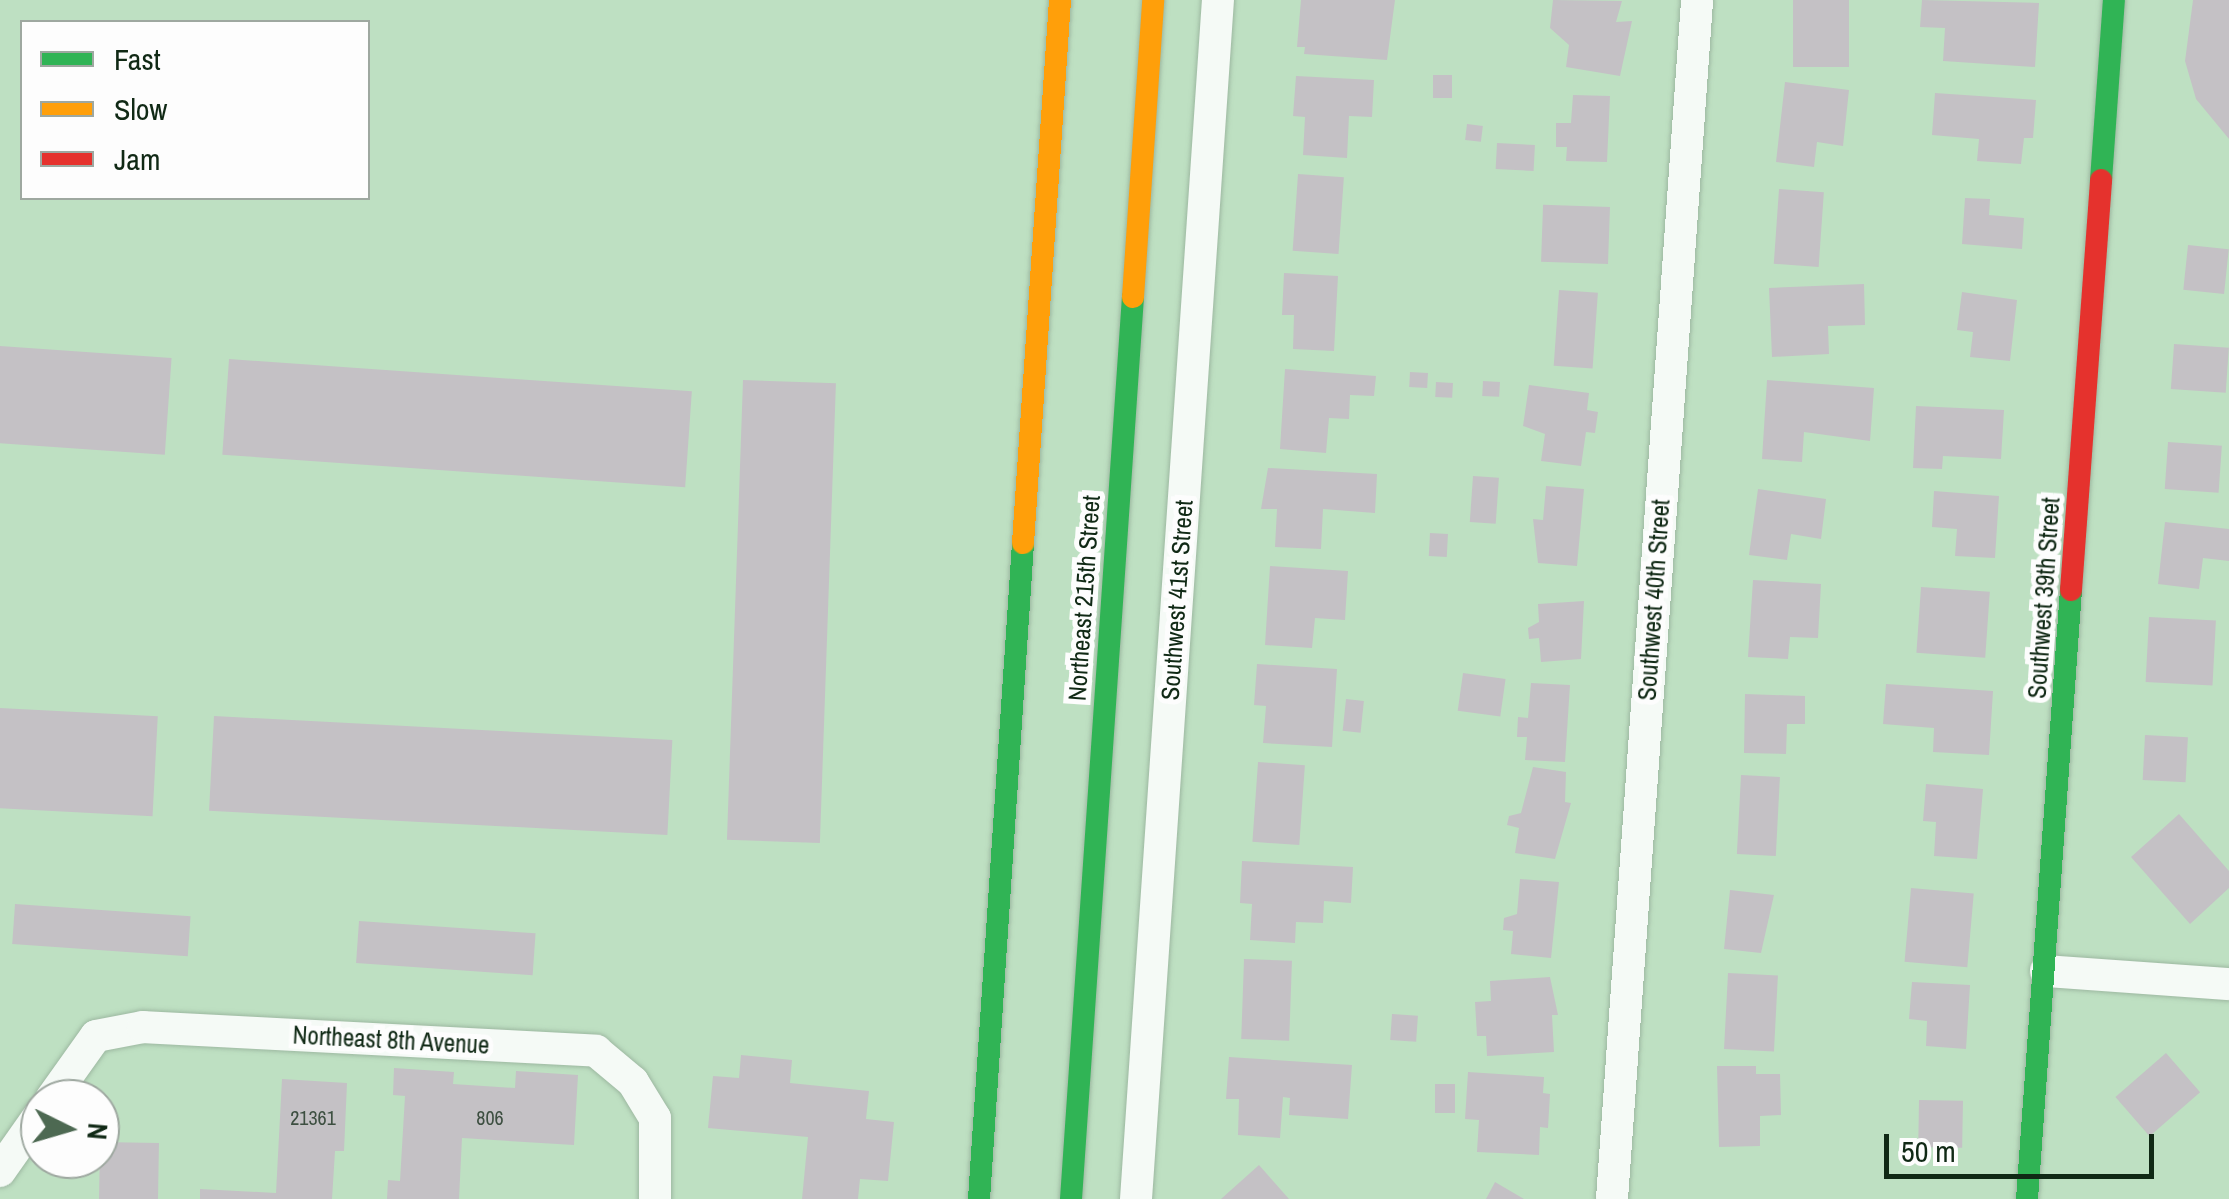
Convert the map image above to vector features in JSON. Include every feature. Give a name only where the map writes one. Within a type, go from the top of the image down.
[{"type":"street","points":[[979,1199],[1060,0]]},
{"type":"street","name":"Northeast 215th Street","points":[[1071,1199],[1153,0]]},
{"type":"street","name":"Southwest 41st Street","points":[[1136,1199],[1218,0]]},
{"type":"street","name":"Southwest 40th Street","points":[[1612,1199],[1697,0]]},
{"type":"street","name":"Southwest 39th Street","points":[[2026,1199],[2046,971],[2114,0]]},
{"type":"street","points":[[2046,971],[2229,984]]},
{"type":"street","name":"Northeast 8th Avenue","points":[[65,1079],[96,1036],[143,1027],[596,1051],[633,1082],[655,1118],[655,1199]]},
{"type":"street","points":[[0,1170],[20,1142]]},
{"type":"building","points":[[1301,0],[1395,0],[1387,60],[1304,54],[1305,47],[1297,47]]},
{"type":"building","points":[[1553,0],[1622,1],[1616,22],[1632,21],[1620,76],[1566,67],[1569,45],[1550,28]]},
{"type":"building","points":[[1793,0],[1849,0],[1849,67],[1793,67]]},
{"type":"building","points":[[1922,0],[2039,3],[2035,67],[1943,61],[1945,28],[1920,27]]},
{"type":"building","points":[[2193,0],[2229,0],[2229,139],[2196,99],[2185,61]]},
{"type":"building","points":[[1433,75],[1452,75],[1452,98],[1433,98]]},
{"type":"building","points":[[1296,76],[1374,80],[1372,117],[1349,116],[1347,158],[1303,155],[1305,117],[1293,116]]},
{"type":"building","points":[[1785,82],[1849,90],[1843,146],[1817,142],[1814,167],[1776,162]]},
{"type":"building","points":[[1935,93],[2036,100],[2033,138],[2024,138],[2021,164],[1977,161],[1979,139],[1932,135]]},
{"type":"building","points":[[1573,95],[1610,96],[1607,162],[1566,161],[1567,147],[1556,147],[1556,123],[1571,123]]},
{"type":"building","points":[[1467,124],[1483,126],[1481,142],[1465,140]]},
{"type":"building","points":[[1497,143],[1535,145],[1534,171],[1496,169]]},
{"type":"building","points":[[1298,174],[1344,177],[1339,254],[1293,251]]},
{"type":"building","points":[[1779,189],[1824,192],[1819,267],[1774,264]]},
{"type":"building","points":[[1965,198],[1990,199],[1989,215],[2024,218],[2022,249],[1962,244]]},
{"type":"building","points":[[1543,205],[1610,207],[1608,264],[1541,262]]},
{"type":"building","points":[[2188,245],[2229,249],[2224,294],[2183,290]]},
{"type":"building","points":[[1284,273],[1338,276],[1334,351],[1293,349],[1294,315],[1282,315]]},
{"type":"building","points":[[1864,284],[1865,325],[1828,326],[1829,354],[1772,357],[1769,288]]},
{"type":"building","points":[[1559,290],[1598,293],[1593,369],[1554,366]]},
{"type":"building","points":[[1962,292],[2017,300],[2010,361],[1970,357],[1973,332],[1957,330]]},
{"type":"building","points":[[2174,344],[2229,348],[2226,393],[2171,389]]},
{"type":"building","points":[[0,346],[172,358],[165,455],[0,443]]},
{"type":"building","points":[[229,359],[692,391],[685,487],[222,455]]},
{"type":"building","points":[[1285,369],[1376,376],[1374,396],[1350,395],[1349,419],[1329,418],[1326,453],[1280,449]]},
{"type":"building","points":[[1410,372],[1428,373],[1427,388],[1409,387]]},
{"type":"building","points":[[743,380],[836,383],[820,843],[727,840]]},
{"type":"building","points":[[1767,380],[1874,388],[1870,441],[1804,432],[1802,462],[1762,459]]},
{"type":"building","points":[[1483,381],[1500,382],[1499,397],[1482,396]]},
{"type":"building","points":[[1436,382],[1453,383],[1452,398],[1435,397]]},
{"type":"building","points":[[1529,385],[1589,393],[1587,410],[1598,412],[1595,433],[1586,432],[1581,466],[1541,461],[1545,434],[1523,426]]},
{"type":"building","points":[[1916,406],[2004,410],[2001,459],[1943,456],[1942,469],[1913,468]]},
{"type":"building","points":[[2168,442],[2222,446],[2219,493],[2165,489]]},
{"type":"building","points":[[1268,468],[1377,474],[1375,513],[1323,509],[1321,549],[1275,547],[1277,509],[1261,509]]},
{"type":"building","points":[[1473,476],[1499,478],[1496,524],[1470,522]]},
{"type":"building","points":[[1546,486],[1584,489],[1577,566],[1538,563],[1533,519],[1543,520]]},
{"type":"building","points":[[1758,489],[1826,499],[1821,539],[1791,534],[1787,560],[1749,555]]},
{"type":"building","points":[[1934,491],[1999,496],[1995,558],[1955,556],[1957,529],[1932,527]]},
{"type":"building","points":[[2165,522],[2229,529],[2229,561],[2203,558],[2199,589],[2158,584]]},
{"type":"building","points":[[1430,533],[1448,534],[1447,557],[1429,556]]},
{"type":"building","points":[[1270,566],[1348,571],[1345,620],[1315,618],[1312,648],[1265,645]]},
{"type":"building","points":[[1753,580],[1821,584],[1818,638],[1790,637],[1788,659],[1748,657]]},
{"type":"building","points":[[1921,587],[1990,592],[1985,658],[1916,653]]},
{"type":"building","points":[[1584,601],[1581,659],[1541,662],[1539,638],[1529,639],[1528,628],[1539,622],[1538,604]]},
{"type":"building","points":[[2149,617],[2216,621],[2213,685],[2146,682]]},
{"type":"building","points":[[1257,664],[1337,669],[1332,747],[1263,743],[1266,706],[1254,705]]},
{"type":"building","points":[[1463,673],[1506,679],[1500,717],[1458,711]]},
{"type":"building","points":[[1531,683],[1570,685],[1565,762],[1525,760],[1527,737],[1517,737],[1518,717],[1528,718]]},
{"type":"building","points":[[1886,684],[1993,691],[1989,755],[1933,752],[1934,728],[1883,724]]},
{"type":"building","points":[[1745,694],[1805,696],[1805,724],[1787,724],[1786,754],[1744,753]]},
{"type":"building","points":[[1346,699],[1364,701],[1361,733],[1343,731]]},
{"type":"building","points":[[0,708],[158,716],[153,816],[0,808]]},
{"type":"building","points":[[214,716],[672,740],[667,835],[209,811]]},
{"type":"building","points":[[2145,735],[2188,737],[2186,782],[2143,780]]},
{"type":"building","points":[[1258,762],[1305,765],[1299,845],[1252,842]]},
{"type":"building","points":[[1533,767],[1566,772],[1565,802],[1571,803],[1555,859],[1515,853],[1519,828],[1507,825],[1509,816],[1521,813]]},
{"type":"building","points":[[1741,775],[1780,777],[1776,856],[1737,854]]},
{"type":"building","points":[[1926,784],[1983,789],[1977,859],[1934,856],[1936,822],[1923,821]]},
{"type":"building","points":[[2179,814],[2229,871],[2229,888],[2190,924],[2131,857]]},
{"type":"building","points":[[1242,861],[1353,867],[1351,903],[1324,901],[1323,923],[1296,922],[1295,943],[1250,940],[1252,904],[1240,903]]},
{"type":"building","points":[[1520,879],[1559,882],[1551,958],[1511,954],[1513,931],[1503,930],[1504,918],[1517,914]]},
{"type":"building","points":[[1911,888],[1974,893],[1967,967],[1905,962]]},
{"type":"building","points":[[1730,890],[1774,895],[1761,953],[1724,949]]},
{"type":"building","points":[[15,904],[191,916],[188,956],[12,944]]},
{"type":"building","points":[[359,921],[536,933],[533,975],[356,963]]},
{"type":"building","points":[[1244,959],[1292,961],[1289,1041],[1241,1039]]},
{"type":"building","points":[[1728,973],[1778,976],[1774,1052],[1724,1049]]},
{"type":"building","points":[[1550,977],[1558,1015],[1552,1015],[1554,1052],[1487,1056],[1486,1036],[1477,1036],[1475,1002],[1491,1001],[1490,981]]},
{"type":"building","points":[[1912,982],[1970,985],[1966,1049],[1926,1046],[1927,1021],[1909,1019]]},
{"type":"building","points":[[1392,1014],[1418,1016],[1416,1042],[1390,1040]]},
{"type":"building","points":[[2166,1053],[2200,1092],[2150,1136],[2115,1097]]},
{"type":"building","points":[[741,1055],[792,1060],[790,1083],[869,1091],[866,1119],[894,1122],[888,1181],[860,1179],[858,1199],[802,1199],[808,1137],[708,1128],[713,1076],[739,1078]]},
{"type":"building","points":[[1229,1057],[1352,1065],[1348,1119],[1289,1115],[1290,1098],[1283,1097],[1280,1138],[1238,1135],[1239,1099],[1226,1099]]},
{"type":"building","points":[[1717,1066],[1756,1066],[1756,1074],[1780,1074],[1781,1115],[1760,1116],[1760,1146],[1719,1147]]},
{"type":"building","points":[[394,1068],[454,1072],[453,1084],[515,1088],[516,1071],[578,1075],[574,1145],[462,1138],[459,1199],[387,1199],[388,1180],[400,1181],[405,1096],[393,1095]]},
{"type":"building","points":[[1468,1072],[1544,1077],[1543,1093],[1550,1094],[1548,1128],[1540,1127],[1539,1155],[1477,1152],[1479,1120],[1465,1119]]},
{"type":"building","points":[[282,1079],[347,1083],[344,1151],[335,1151],[332,1199],[200,1199],[200,1189],[276,1193]]},
{"type":"building","points":[[1435,1084],[1455,1084],[1455,1113],[1435,1113]]},
{"type":"building","points":[[1919,1100],[1963,1101],[1962,1148],[1918,1147]]},
{"type":"building","points":[[120,1142],[159,1143],[158,1199],[99,1199],[99,1179],[120,1179]]},
{"type":"building","points":[[1259,1165],[1289,1199],[1221,1199]]},
{"type":"building","points":[[1495,1182],[1524,1199],[1486,1199]]},
{"type":"traffic: fast","points":[[2101,180],[2114,0]]},
{"type":"traffic: fast","points":[[1071,1199],[1133,297]]},
{"type":"traffic: fast","points":[[979,1199],[1023,543]]},
{"type":"traffic: fast","points":[[2027,1199],[2071,590]]},
{"type":"traffic: slow","points":[[1023,543],[1060,0]]},
{"type":"traffic: slow","points":[[1133,297],[1153,0]]},
{"type":"traffic: jam","points":[[2071,590],[2101,180]]}]
